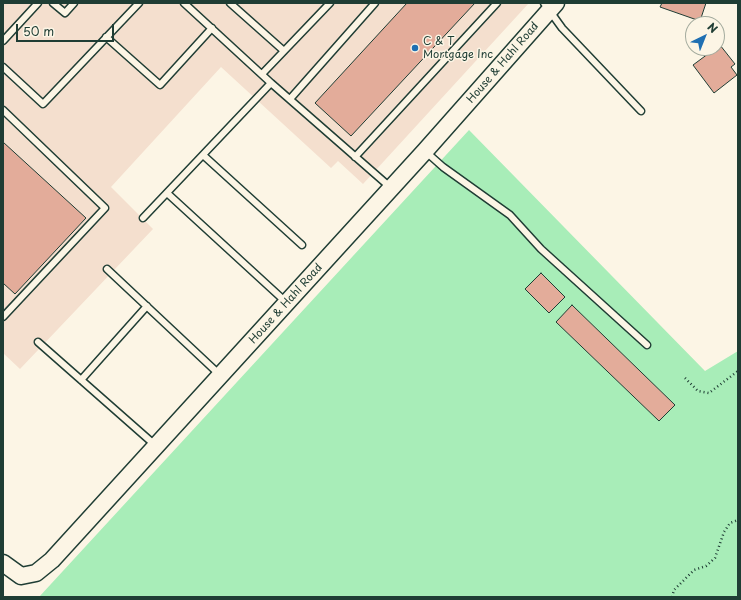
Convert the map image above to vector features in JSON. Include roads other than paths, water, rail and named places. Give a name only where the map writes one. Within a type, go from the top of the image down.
[{"type":"street","name":"House & Hahl Road","points":[[3,563],[21,576],[36,573],[52,560],[425,151],[550,6]]},
{"type":"lane","points":[[3,41],[38,3]]},
{"type":"lane","points":[[53,3],[65,14],[74,3]]},
{"type":"lane","points":[[3,67],[43,104],[139,3]]},
{"type":"lane","points":[[184,3],[391,188]]},
{"type":"lane","points":[[230,3],[284,51]]},
{"type":"lane","points":[[262,74],[330,3]]},
{"type":"lane","points":[[290,99],[375,3]]},
{"type":"lane","points":[[355,157],[496,3]]},
{"type":"lane","points":[[550,6],[562,28],[640,111]]},
{"type":"lane","points":[[106,37],[160,85],[212,28]]},
{"type":"lane","points":[[143,218],[271,82]]},
{"type":"lane","points":[[3,110],[105,208],[3,317]]},
{"type":"lane","points":[[425,151],[443,167],[510,215],[541,249],[647,345]]},
{"type":"lane","points":[[203,154],[302,245]]},
{"type":"lane","points":[[167,193],[287,303]]},
{"type":"lane","points":[[107,269],[220,375]]},
{"type":"lane","points":[[81,380],[148,306]]},
{"type":"lane","points":[[38,342],[156,446]]},
{"type":"place","name":"C & T Mortgage Inc","points":[[415,48]]}]
